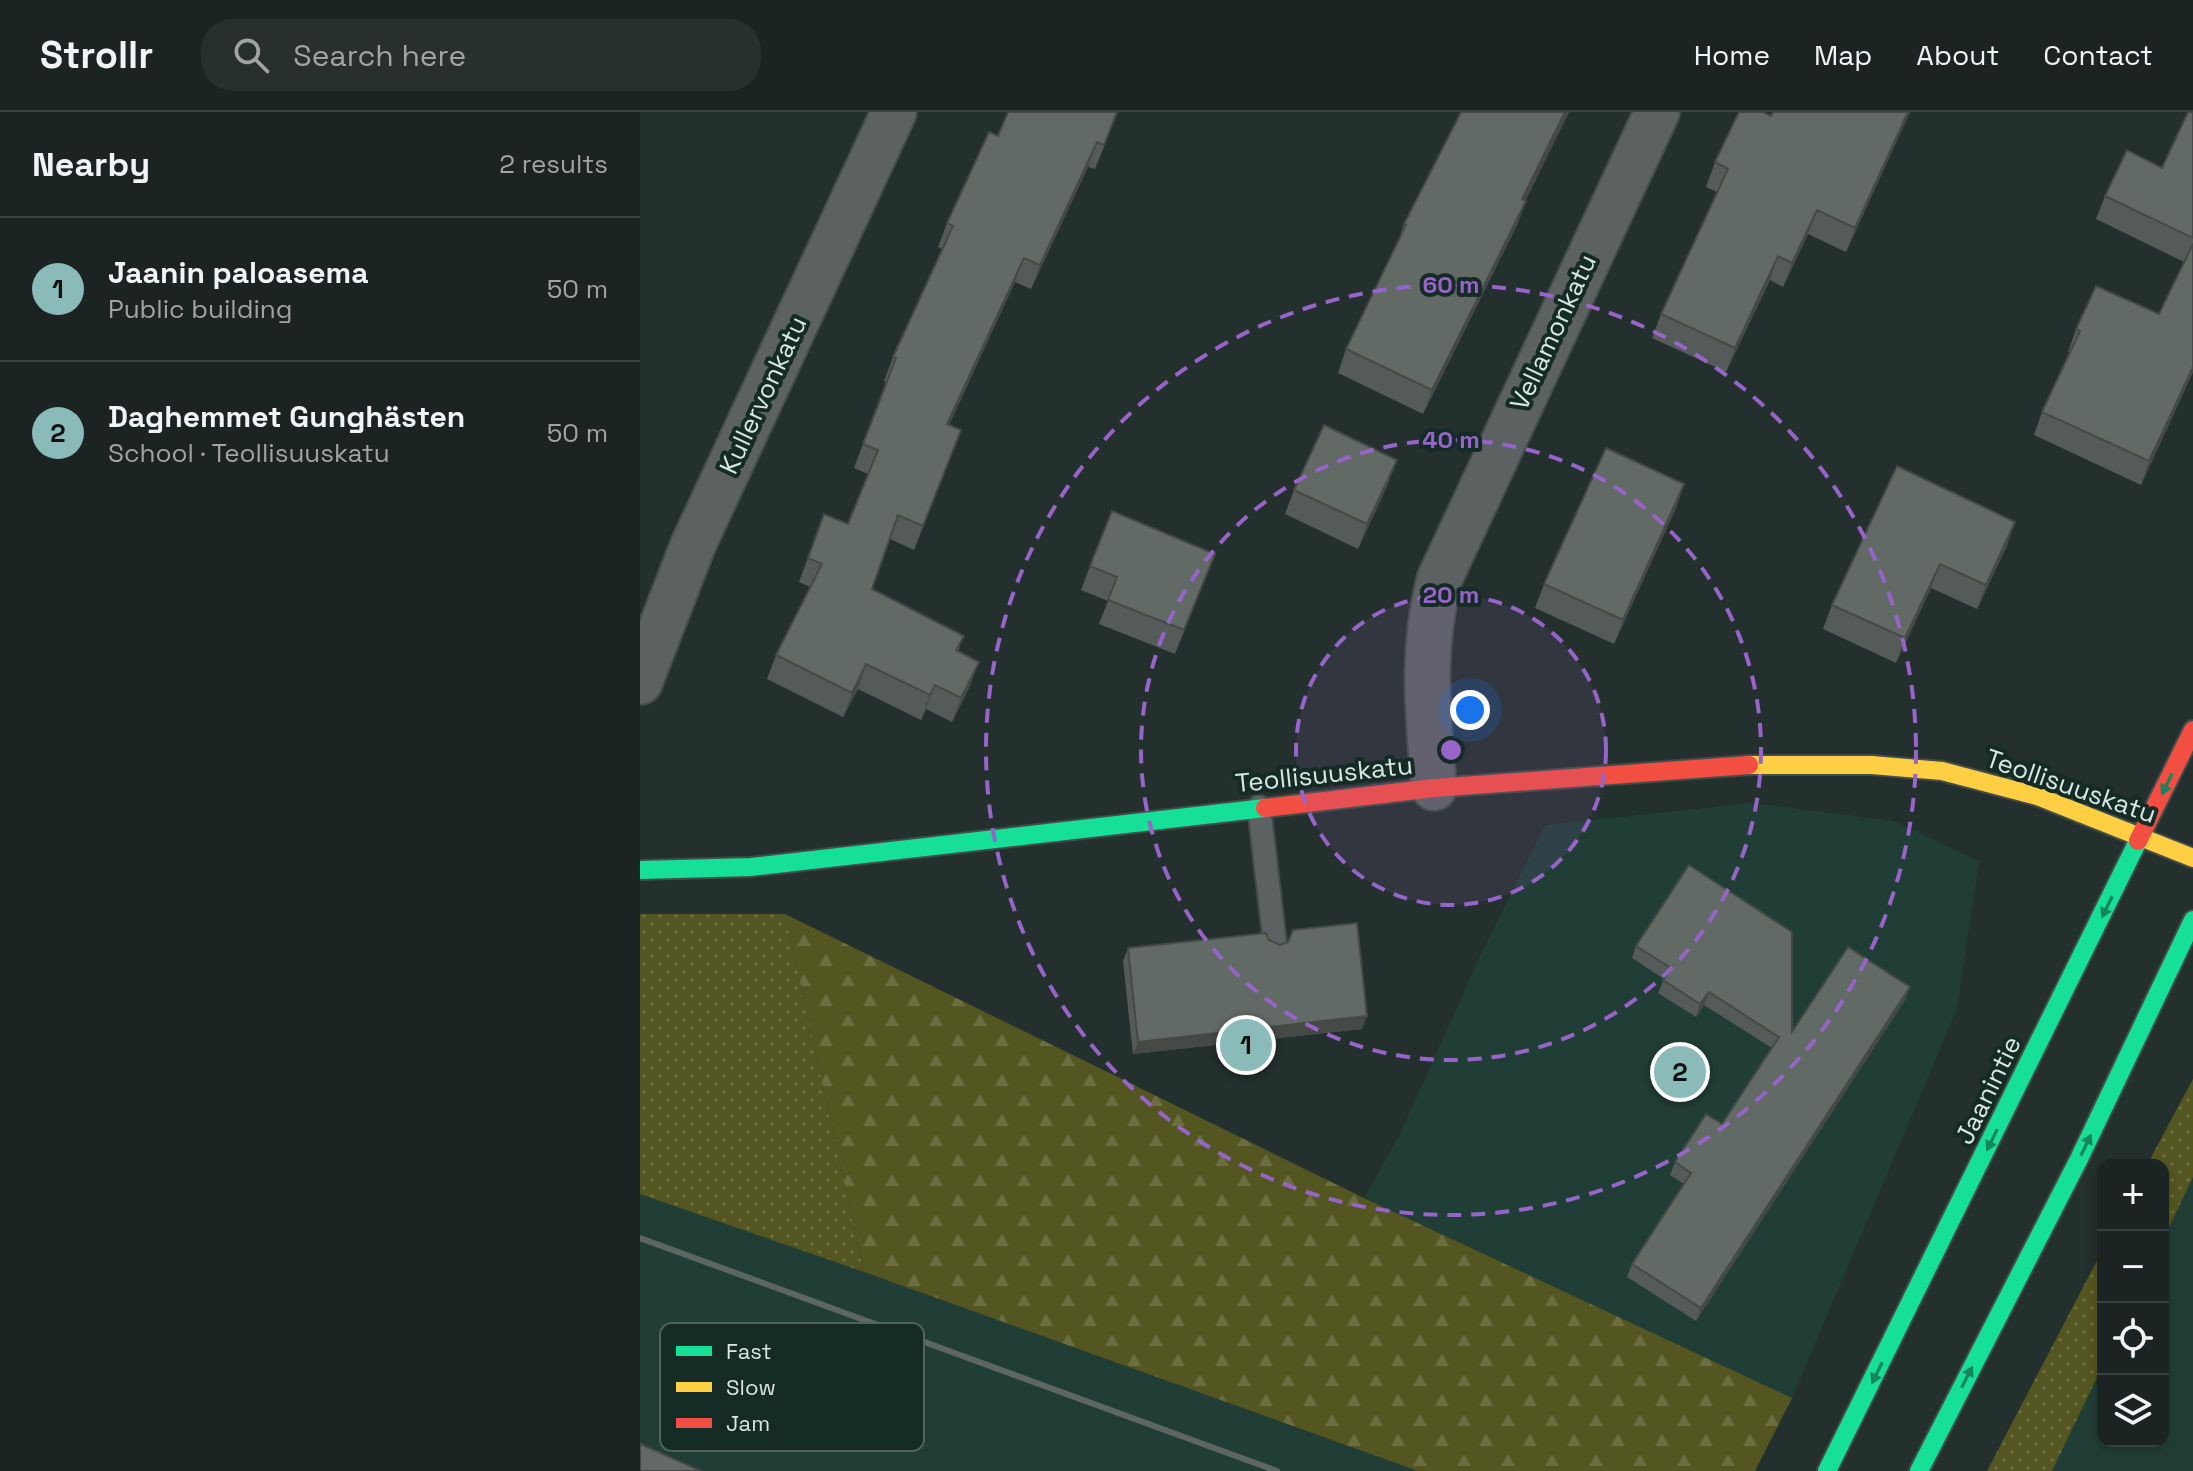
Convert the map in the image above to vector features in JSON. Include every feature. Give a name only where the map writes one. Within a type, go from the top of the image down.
[{"type":"street","name":"Kullervonkatu","points":[[640,682],[693,545],[894,112]]},
{"type":"street","name":"Vellamonkatu","points":[[1434,788],[1426,651],[1430,615],[1439,580],[1657,112]]},
{"type":"street","name":"Jaanintie","points":[[1827,1471],[2193,730]]},
{"type":"street","name":"Teollisuuskatu","points":[[640,870],[751,867],[1434,788],[1778,763],[1872,765],[1942,771],[2037,796],[2193,858]]},
{"type":"street","points":[[1919,1471],[2079,1159],[2193,920]]},
{"type":"lane","points":[[1259,807],[1275,944]]},
{"type":"shaded area","points":[[1753,803],[1893,821],[1979,861],[1957,1009],[1792,1398],[1364,1198],[1400,1134],[1480,956],[1545,825]]},
{"type":"shaded area","points":[[2193,1177],[2193,1471],[2052,1471],[2097,1377],[2097,1447],[2169,1447],[2169,1227]]},
{"type":"shaded area","points":[[640,1194],[1418,1471],[640,1471]]},
{"type":"green space","points":[[640,914],[785,914],[864,1272],[640,1194]]},
{"type":"green space","points":[[785,914],[1364,1198],[1792,1398],[1755,1471],[1418,1471],[864,1272]]},
{"type":"green space","points":[[2193,1079],[2193,1177],[2169,1227],[2169,1159],[2150,1159]]},
{"type":"green space","points":[[2097,1260],[2097,1377],[2052,1471],[1987,1471]]},
{"type":"building","points":[[1008,112],[1117,112],[1104,145],[1097,142],[1040,265],[1024,258],[947,424],[961,430],[923,526],[898,515],[872,589],[964,636],[956,650],[979,662],[961,698],[935,685],[930,695],[866,664],[852,693],[776,655],[822,564],[808,558],[824,514],[848,524],[878,450],[863,444],[896,358],[893,357],[953,226],[947,223],[989,132],[998,136]]},
{"type":"building","points":[[1461,112],[1565,112],[1522,199],[1526,201],[1432,390],[1346,349]]},
{"type":"building","points":[[1739,112],[1763,112],[1771,116],[1773,112],[1908,112],[1855,228],[1817,210],[1792,263],[1778,256],[1735,348],[1661,314],[1728,169],[1715,162]]},
{"type":"building","points":[[2188,112],[2193,112],[2193,238],[2105,196],[2127,150],[2162,168]]},
{"type":"building","points":[[2193,244],[2193,367],[2149,461],[2042,412],[2080,331],[2076,329],[2096,286],[2159,314]]},
{"type":"building","points":[[1324,425],[1397,460],[1367,524],[1294,490]]},
{"type":"building","points":[[1606,448],[1684,484],[1623,620],[1544,584]]},
{"type":"building","points":[[1897,466],[2015,522],[1986,585],[1940,564],[1905,638],[1832,605]]},
{"type":"building","points":[[1112,511],[1215,554],[1184,630],[1108,600],[1117,577],[1090,566]]},
{"type":"building","points":[[1689,865],[1792,932],[1792,1032],[1848,947],[1910,987],[1701,1308],[1632,1264],[1691,1173],[1675,1162],[1706,1114],[1722,1124],[1779,1037],[1709,992],[1700,1004],[1663,980],[1671,968],[1636,946]]},
{"type":"building","points":[[1357,923],[1367,1016],[1138,1042],[1128,948],[1266,933],[1269,940],[1280,945],[1288,942],[1293,930]]},
{"type":"building","points":[[640,1444],[701,1471],[640,1471]]},
{"type":"railway","points":[[640,1238],[872,1323]]},
{"type":"railway","points":[[924,1342],[1277,1471]]},
{"type":"traffic: fast","points":[[640,870],[751,867],[1265,808]]},
{"type":"traffic: fast","points":[[1827,1471],[2138,841]]},
{"type":"traffic: fast","points":[[1919,1471],[2079,1159],[2193,920]]},
{"type":"traffic: slow","points":[[1749,765],[1872,765],[1942,771],[2037,796],[2193,858]]},
{"type":"traffic: jam","points":[[2138,841],[2193,730]]},
{"type":"traffic: jam","points":[[1265,808],[1434,788],[1749,765]]},
{"type":"place","name":"Jaanin paloasema","points":[[1246,1045]]},
{"type":"place","name":"Daghemmet Gunghästen","points":[[1680,1072]]}]
